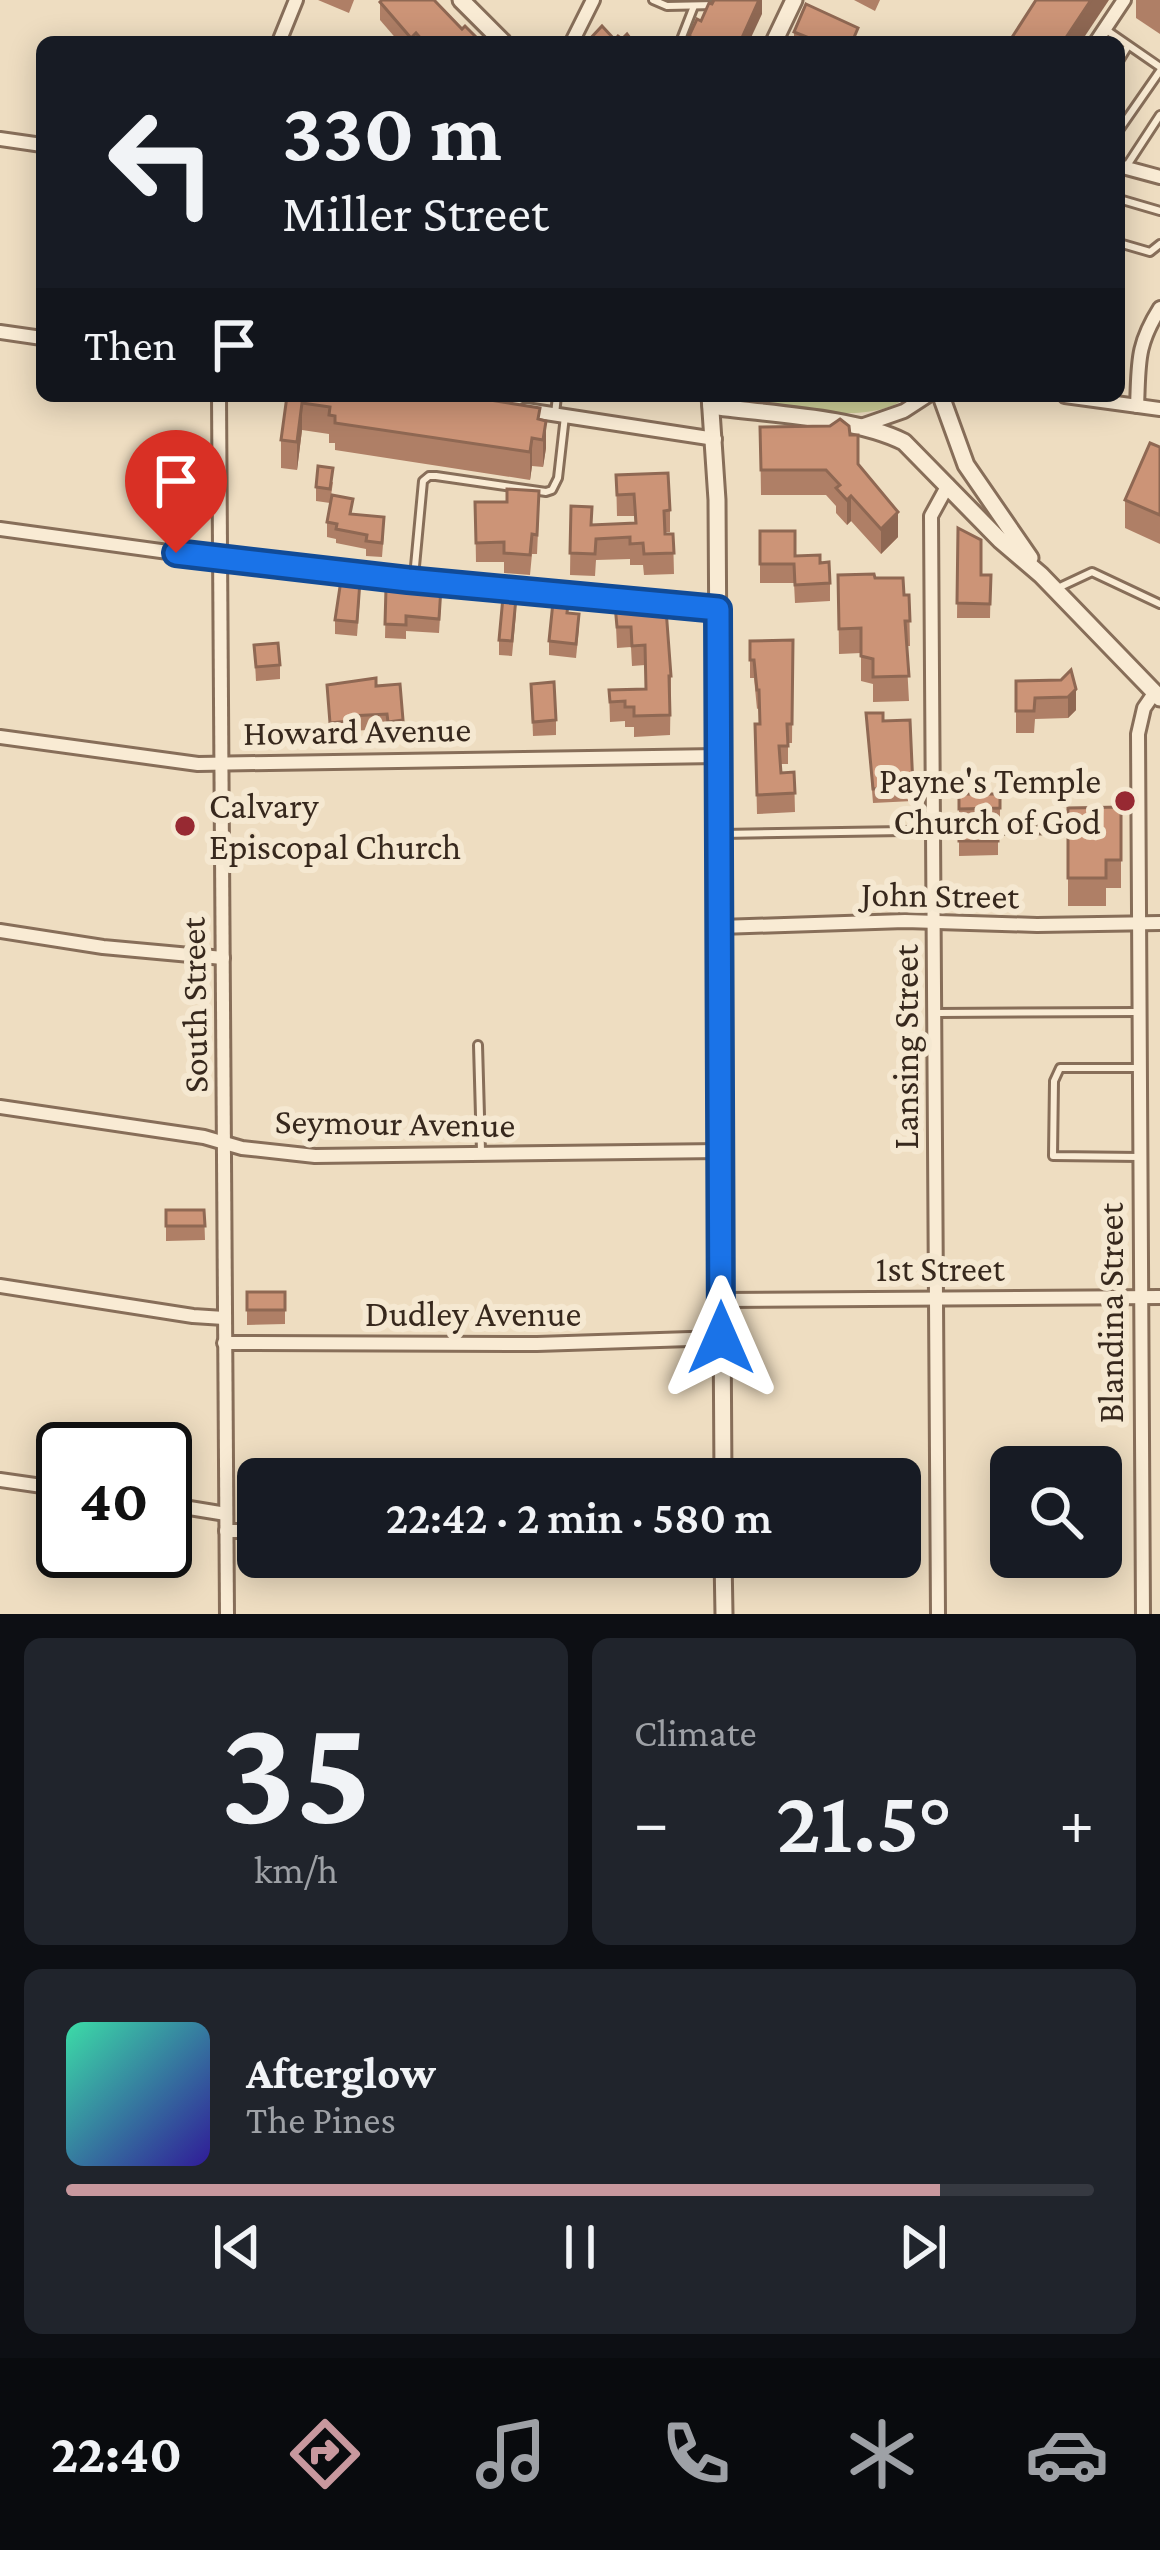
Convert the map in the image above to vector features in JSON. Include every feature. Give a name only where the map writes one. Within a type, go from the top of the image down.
[{"type":"street","points":[[281,36],[296,0]]},
{"type":"street","points":[[461,0],[497,36]]},
{"type":"street","points":[[575,36],[593,0]]},
{"type":"street","points":[[777,36],[794,0]]},
{"type":"street","points":[[1100,36],[1124,0]]},
{"type":"street","points":[[0,139],[36,144]]},
{"type":"street","points":[[1125,168],[1160,178]]},
{"type":"street","points":[[1137,406],[1144,333],[1160,308]]},
{"type":"street","points":[[0,332],[36,337]]},
{"type":"street","name":"South Street","points":[[219,402],[227,1614]]},
{"type":"street","points":[[711,402],[718,609],[723,1458]]},
{"type":"street","points":[[717,402],[860,426],[904,442],[1158,693],[1144,708],[1138,734],[1130,828],[1138,924]]},
{"type":"street","points":[[860,426],[918,402]]},
{"type":"street","points":[[943,402],[966,465],[1041,575]]},
{"type":"street","points":[[1108,402],[1160,410]]},
{"type":"street","points":[[509,407],[715,439]]},
{"type":"street","name":"Lansing Street","points":[[938,1614],[931,516],[948,485]]},
{"type":"street","points":[[0,529],[414,581],[718,609]]},
{"type":"street","name":"Howard Avenue","points":[[0,737],[220,763],[718,756]]},
{"type":"street","name":"John Street","points":[[720,927],[1160,923]]},
{"type":"street","name":"Blandina Street","points":[[1138,924],[1143,1614]]},
{"type":"street","points":[[0,931],[223,958]]},
{"type":"street","name":"Seymour Avenue","points":[[0,1107],[315,1156],[722,1151]]},
{"type":"street","points":[[0,1286],[224,1318]]},
{"type":"street","name":"1st Street","points":[[721,1300],[1160,1297]]},
{"type":"street","name":"Dudley Avenue","points":[[224,1342],[537,1344],[721,1338]]},
{"type":"street","points":[[0,1480],[36,1485]]},
{"type":"street","points":[[192,1508],[226,1514]]},
{"type":"street","points":[[226,1531],[237,1531]]},
{"type":"street","points":[[723,1578],[724,1614]]},
{"type":"lane","points":[[653,0],[668,5],[715,5]]},
{"type":"lane","points":[[682,36],[694,5]]},
{"type":"lane","points":[[1105,29],[1114,36]]},
{"type":"lane","points":[[1125,44],[1160,69],[1125,121]]},
{"type":"lane","points":[[1125,51],[1128,46]]},
{"type":"lane","points":[[1125,163],[1160,115]]},
{"type":"lane","points":[[1125,201],[1160,211]]},
{"type":"lane","points":[[1125,245],[1150,252],[1160,244]]},
{"type":"lane","points":[[414,581],[423,481],[436,476],[552,490],[558,478],[558,402]]},
{"type":"lane","points":[[1055,590],[1092,572],[1160,604]]},
{"type":"lane","points":[[719,834],[1075,829]]},
{"type":"lane","points":[[935,1013],[1138,1012]]},
{"type":"lane","points":[[478,1045],[481,1154]]},
{"type":"lane","points":[[1138,1067],[1060,1068],[1054,1081],[1053,1156],[1139,1156]]},
{"type":"green space","points":[[744,402],[898,402],[848,413]]},
{"type":"building","points":[[434,0],[475,36],[409,36],[380,2]]},
{"type":"building","points":[[714,0],[759,0],[743,36],[689,36]]},
{"type":"building","points":[[1036,0],[1091,0],[1067,36],[1013,36]]},
{"type":"building","points":[[806,4],[858,28],[855,36],[794,32]]},
{"type":"building","points":[[602,26],[611,36],[593,36]]},
{"type":"building","points":[[286,402],[502,402],[540,408],[538,419],[546,421],[543,440],[532,438],[530,452],[335,423],[330,407],[302,403],[297,442],[281,440]]},
{"type":"building","points":[[840,419],[849,426],[850,435],[858,435],[858,464],[898,512],[881,529],[851,496],[847,500],[826,470],[761,470],[760,427],[830,426]]},
{"type":"building","points":[[1150,443],[1160,447],[1160,515],[1125,500]]},
{"type":"building","points":[[318,466],[333,468],[330,489],[316,487]]},
{"type":"building","points":[[668,473],[670,510],[664,511],[665,534],[673,534],[674,553],[644,554],[643,543],[630,544],[630,537],[596,539],[595,554],[570,553],[571,506],[592,507],[591,525],[636,523],[634,494],[617,495],[616,475]]},
{"type":"building","points":[[507,489],[539,491],[537,535],[532,534],[530,555],[504,553],[504,542],[476,543],[475,502],[507,502]]},
{"type":"building","points":[[332,495],[353,499],[350,514],[384,517],[382,543],[366,541],[367,535],[336,529],[337,524],[327,522]]},
{"type":"building","points":[[958,528],[981,540],[981,575],[991,575],[990,604],[957,603]]},
{"type":"building","points":[[760,531],[795,531],[795,556],[820,555],[820,563],[829,562],[830,583],[795,585],[794,564],[760,564]]},
{"type":"building","points":[[874,574],[875,578],[903,578],[904,595],[909,595],[910,621],[905,621],[909,676],[873,677],[873,659],[861,656],[861,628],[839,629],[838,575]]},
{"type":"building","points":[[341,580],[360,581],[357,622],[335,620]]},
{"type":"building","points":[[398,584],[441,587],[439,619],[406,616],[406,625],[385,624],[386,588],[398,588]]},
{"type":"building","points":[[503,597],[516,598],[512,641],[499,640]]},
{"type":"building","points":[[553,602],[568,604],[567,613],[579,614],[576,644],[549,641]]},
{"type":"building","points":[[636,604],[637,611],[666,609],[670,715],[634,716],[634,707],[625,707],[625,701],[610,702],[609,690],[646,689],[645,645],[632,646],[631,627],[617,627],[615,605]]},
{"type":"building","points":[[793,640],[792,724],[787,724],[788,746],[779,746],[781,773],[794,772],[795,793],[757,795],[759,690],[750,641]]},
{"type":"building","points":[[278,643],[280,665],[256,667],[254,645]]},
{"type":"building","points":[[1071,670],[1076,689],[1068,697],[1035,698],[1034,711],[1016,711],[1016,681],[1061,680]]},
{"type":"building","points":[[376,678],[376,686],[400,684],[403,720],[388,722],[387,714],[350,716],[350,721],[330,723],[327,685]]},
{"type":"building","points":[[554,682],[556,720],[533,722],[531,684]]},
{"type":"building","points":[[866,713],[883,713],[883,721],[910,720],[913,787],[873,789]]},
{"type":"building","points":[[959,794],[1000,794],[1000,808],[959,809]]},
{"type":"building","points":[[1121,807],[1121,860],[1106,860],[1106,878],[1068,878],[1068,808]]},
{"type":"building","points":[[998,823],[998,841],[959,841],[959,825]]},
{"type":"building","points":[[166,1210],[204,1210],[205,1226],[166,1226]]},
{"type":"building","points":[[247,1292],[285,1292],[285,1310],[247,1310]]},
{"type":"place","name":"Payne's Temple Church of God","points":[[1125,801]]},
{"type":"place","name":"Calvary Episcopal Church","points":[[185,826]]},
{"type":"route","points":[[176,553],[718,609],[721,1338]]}]
